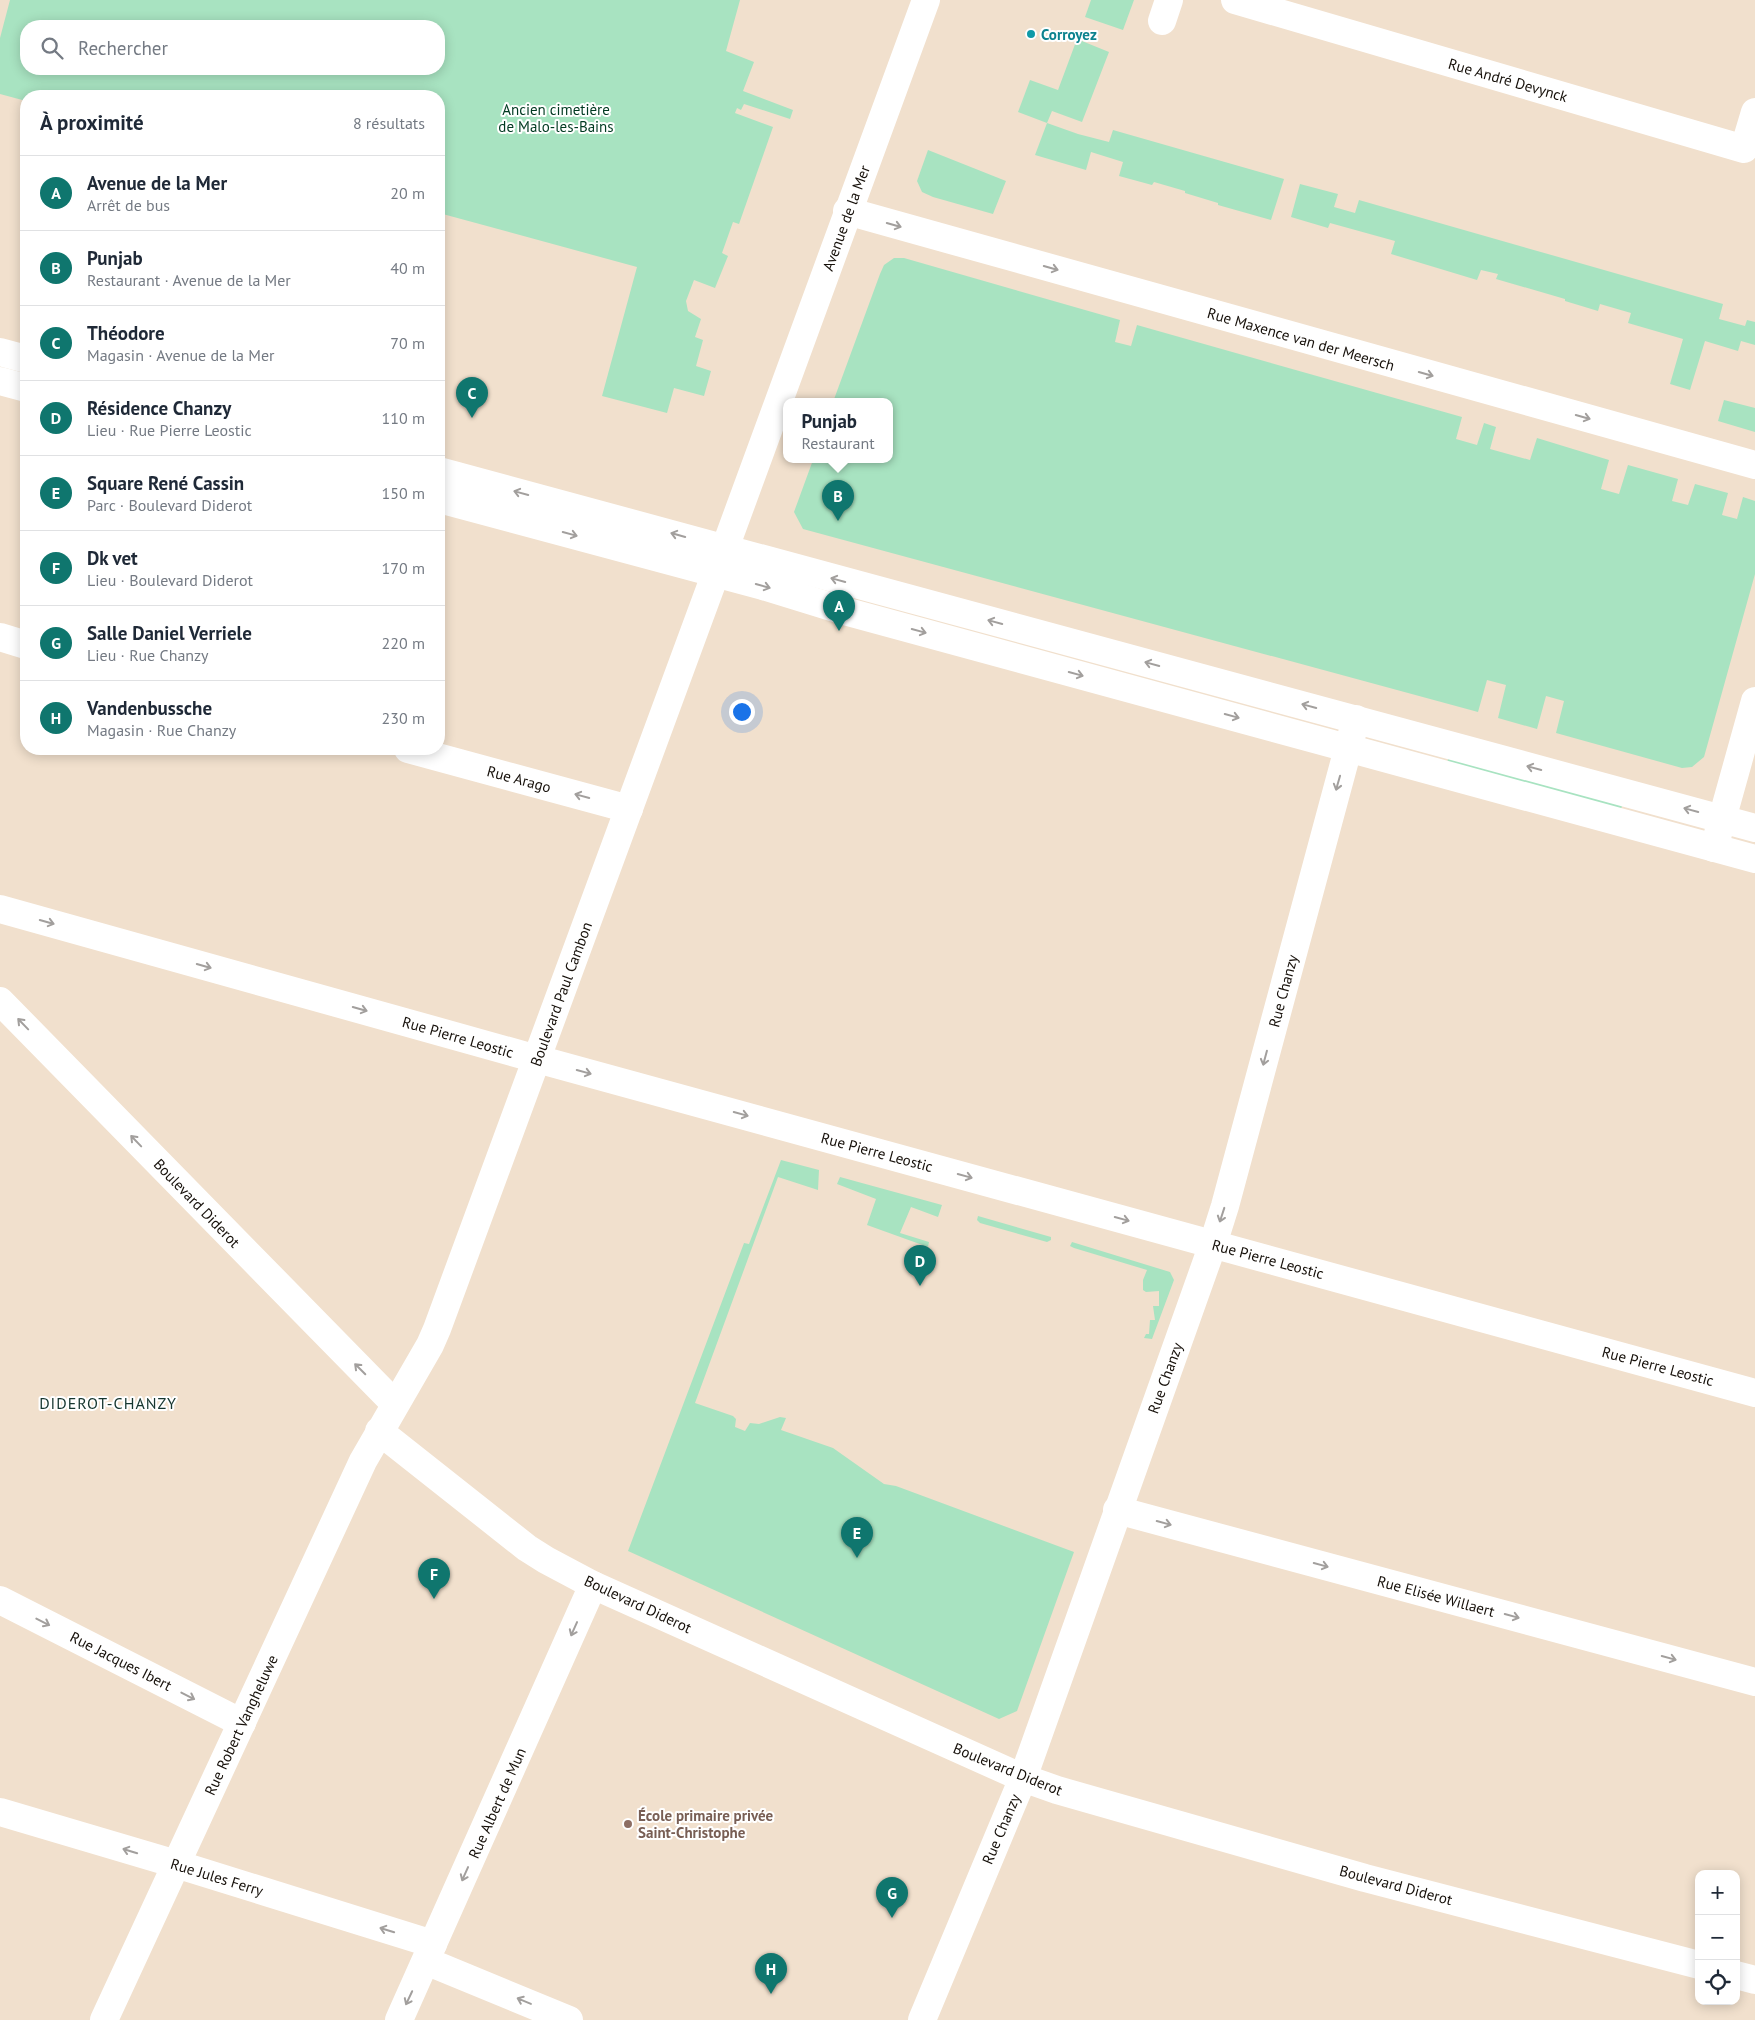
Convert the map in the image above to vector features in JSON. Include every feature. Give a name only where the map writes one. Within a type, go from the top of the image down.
[{"type":"street","name":"Avenue de la Mer","points":[[725,548],[926,0]]},
{"type":"street","name":"Rue André Devynck","points":[[1235,0],[1744,150],[1755,112]]},
{"type":"street","name":"Rue Maxence van der Meersch","points":[[847,212],[1755,466]]},
{"type":"street","points":[[0,352],[20,357]]},
{"type":"street","points":[[0,381],[20,386]]},
{"type":"street","points":[[445,473],[1755,828]]},
{"type":"street","points":[[445,500],[1755,860]]},
{"type":"street","name":"Boulevard Paul Cambon","points":[[379,1431],[422,1359],[437,1329],[725,548]]},
{"type":"street","points":[[0,638],[20,643]]},
{"type":"street","points":[[1714,848],[1755,701]]},
{"type":"street","name":"Rue Chanzy","points":[[922,2020],[1023,1778],[1225,1206],[1356,719]]},
{"type":"street","name":"Rue Arago","points":[[430,755],[629,809]]},
{"type":"street","name":"Rue Pierre Leostic","points":[[0,909],[537,1059],[1755,1393]]},
{"type":"street","name":"Boulevard Diderot","points":[[0,1001],[395,1404]]},
{"type":"street","name":"Boulevard Diderot","points":[[379,1431],[528,1548],[546,1560],[594,1585],[1023,1778],[1057,1790],[1365,1878],[1695,1965]]},
{"type":"street","name":"Rue Robert Vangheluwe","points":[[104,2020],[363,1461],[379,1431]]},
{"type":"street","name":"Rue Elisée Willaert","points":[[1117,1510],[1755,1682]]},
{"type":"street","name":"Rue Albert de Mun","points":[[399,2020],[594,1585]]},
{"type":"street","name":"Rue Jacques Ibert","points":[[0,1600],[242,1723]]},
{"type":"street","name":"Rue Jules Ferry","points":[[0,1812],[176,1864],[430,1953],[569,2020]]},
{"type":"street","points":[[1740,1976],[1755,1980]]},
{"type":"green space","name":"Ancien cimetière de Malo-les-Bains","points":[[10,0],[740,0],[726,51],[754,62],[743,91],[793,110],[790,119],[744,104],[741,110],[737,108],[735,113],[773,127],[739,224],[733,222],[722,253],[728,256],[715,288],[694,280],[686,301],[688,311],[701,319],[695,337],[703,340],[696,366],[711,371],[704,396],[674,388],[667,413],[602,396],[637,267],[445,215],[445,90],[20,90],[20,99],[0,94],[0,38]]},
{"type":"green space","points":[[1091,0],[1134,0],[1123,30],[1085,17]]},
{"type":"green space","points":[[1077,39],[1109,52],[1082,122],[1052,111],[1047,123],[1018,112],[1030,80],[1058,90]]},
{"type":"green space","points":[[1047,123],[1109,142],[1113,130],[1284,179],[1271,220],[1218,205],[1218,203],[1185,193],[1185,191],[1154,182],[1152,185],[1119,176],[1123,162],[1091,152],[1086,170],[1035,155]]},
{"type":"green space","points":[[928,150],[1006,181],[993,214],[933,197],[922,192],[917,181]]},
{"type":"green space","points":[[1300,184],[1338,194],[1334,207],[1355,213],[1359,200],[1723,304],[1719,319],[1745,326],[1747,320],[1755,322],[1755,345],[1741,341],[1738,351],[1705,341],[1690,390],[1670,384],[1683,339],[1628,323],[1631,313],[1600,304],[1598,311],[1565,301],[1565,299],[1496,279],[1498,274],[1481,270],[1477,280],[1391,254],[1395,241],[1330,223],[1328,228],[1291,217]]},
{"type":"green space","points":[[894,258],[904,258],[1120,320],[1115,342],[1131,346],[1137,325],[1462,417],[1456,439],[1477,445],[1484,423],[1496,427],[1490,449],[1530,460],[1537,438],[1609,460],[1601,489],[1619,494],[1628,465],[1678,479],[1672,501],[1688,505],[1695,484],[1728,493],[1722,515],[1737,519],[1743,497],[1755,501],[1755,574],[1704,757],[1692,767],[1682,768],[1556,733],[1564,701],[1546,696],[1537,729],[1498,718],[1506,685],[1487,680],[1478,712],[803,529],[794,512],[812,463],[893,463],[893,398],[834,398],[884,265]]},
{"type":"green space","points":[[1724,400],[1755,408],[1755,432],[1718,421]]},
{"type":"green space","points":[[1450,754],[1623,802],[1620,813],[1446,765]]},
{"type":"green space","points":[[781,1160],[819,1170],[818,1190],[778,1177],[695,1403],[733,1416],[736,1419],[735,1427],[745,1431],[750,1423],[759,1424],[780,1417],[786,1418],[781,1430],[833,1448],[884,1484],[896,1486],[1074,1552],[1017,1711],[999,1719],[628,1551],[744,1243],[749,1244]]},
{"type":"green space","points":[[840,1177],[942,1205],[938,1217],[911,1207],[900,1233],[929,1242],[928,1247],[867,1225],[876,1199],[837,1184]]},
{"type":"green space","points":[[978,1216],[1051,1237],[1051,1240],[1047,1242],[980,1223],[977,1220]]},
{"type":"green space","points":[[1072,1242],[1170,1272],[1174,1280],[1152,1339],[1144,1338],[1146,1334],[1149,1334],[1150,1320],[1155,1320],[1153,1306],[1159,1306],[1159,1291],[1146,1292],[1143,1290],[1143,1280],[1147,1270],[1074,1248],[1070,1246]]},
{"type":"place","name":"Corroyez","points":[[1031,34]]},
{"type":"place","name":"Théodore","points":[[472,418]]},
{"type":"place","name":"Punjab","points":[[838,521]]},
{"type":"place","name":"Avenue de la Mer","points":[[839,631]]},
{"type":"place","name":"Résidence Chanzy","points":[[920,1286]]},
{"type":"place","name":"Square René Cassin","points":[[857,1558]]},
{"type":"place","name":"Dk vet","points":[[434,1599]]},
{"type":"place","name":"École primaire privée Saint-Christophe","points":[[628,1824]]},
{"type":"place","name":"Salle Daniel Verriele","points":[[892,1918]]},
{"type":"place","name":"Vandenbussche","points":[[771,1994]]},
{"type":"district","name":"DIDEROT-CHANZY","points":[[108,1403]]}]
